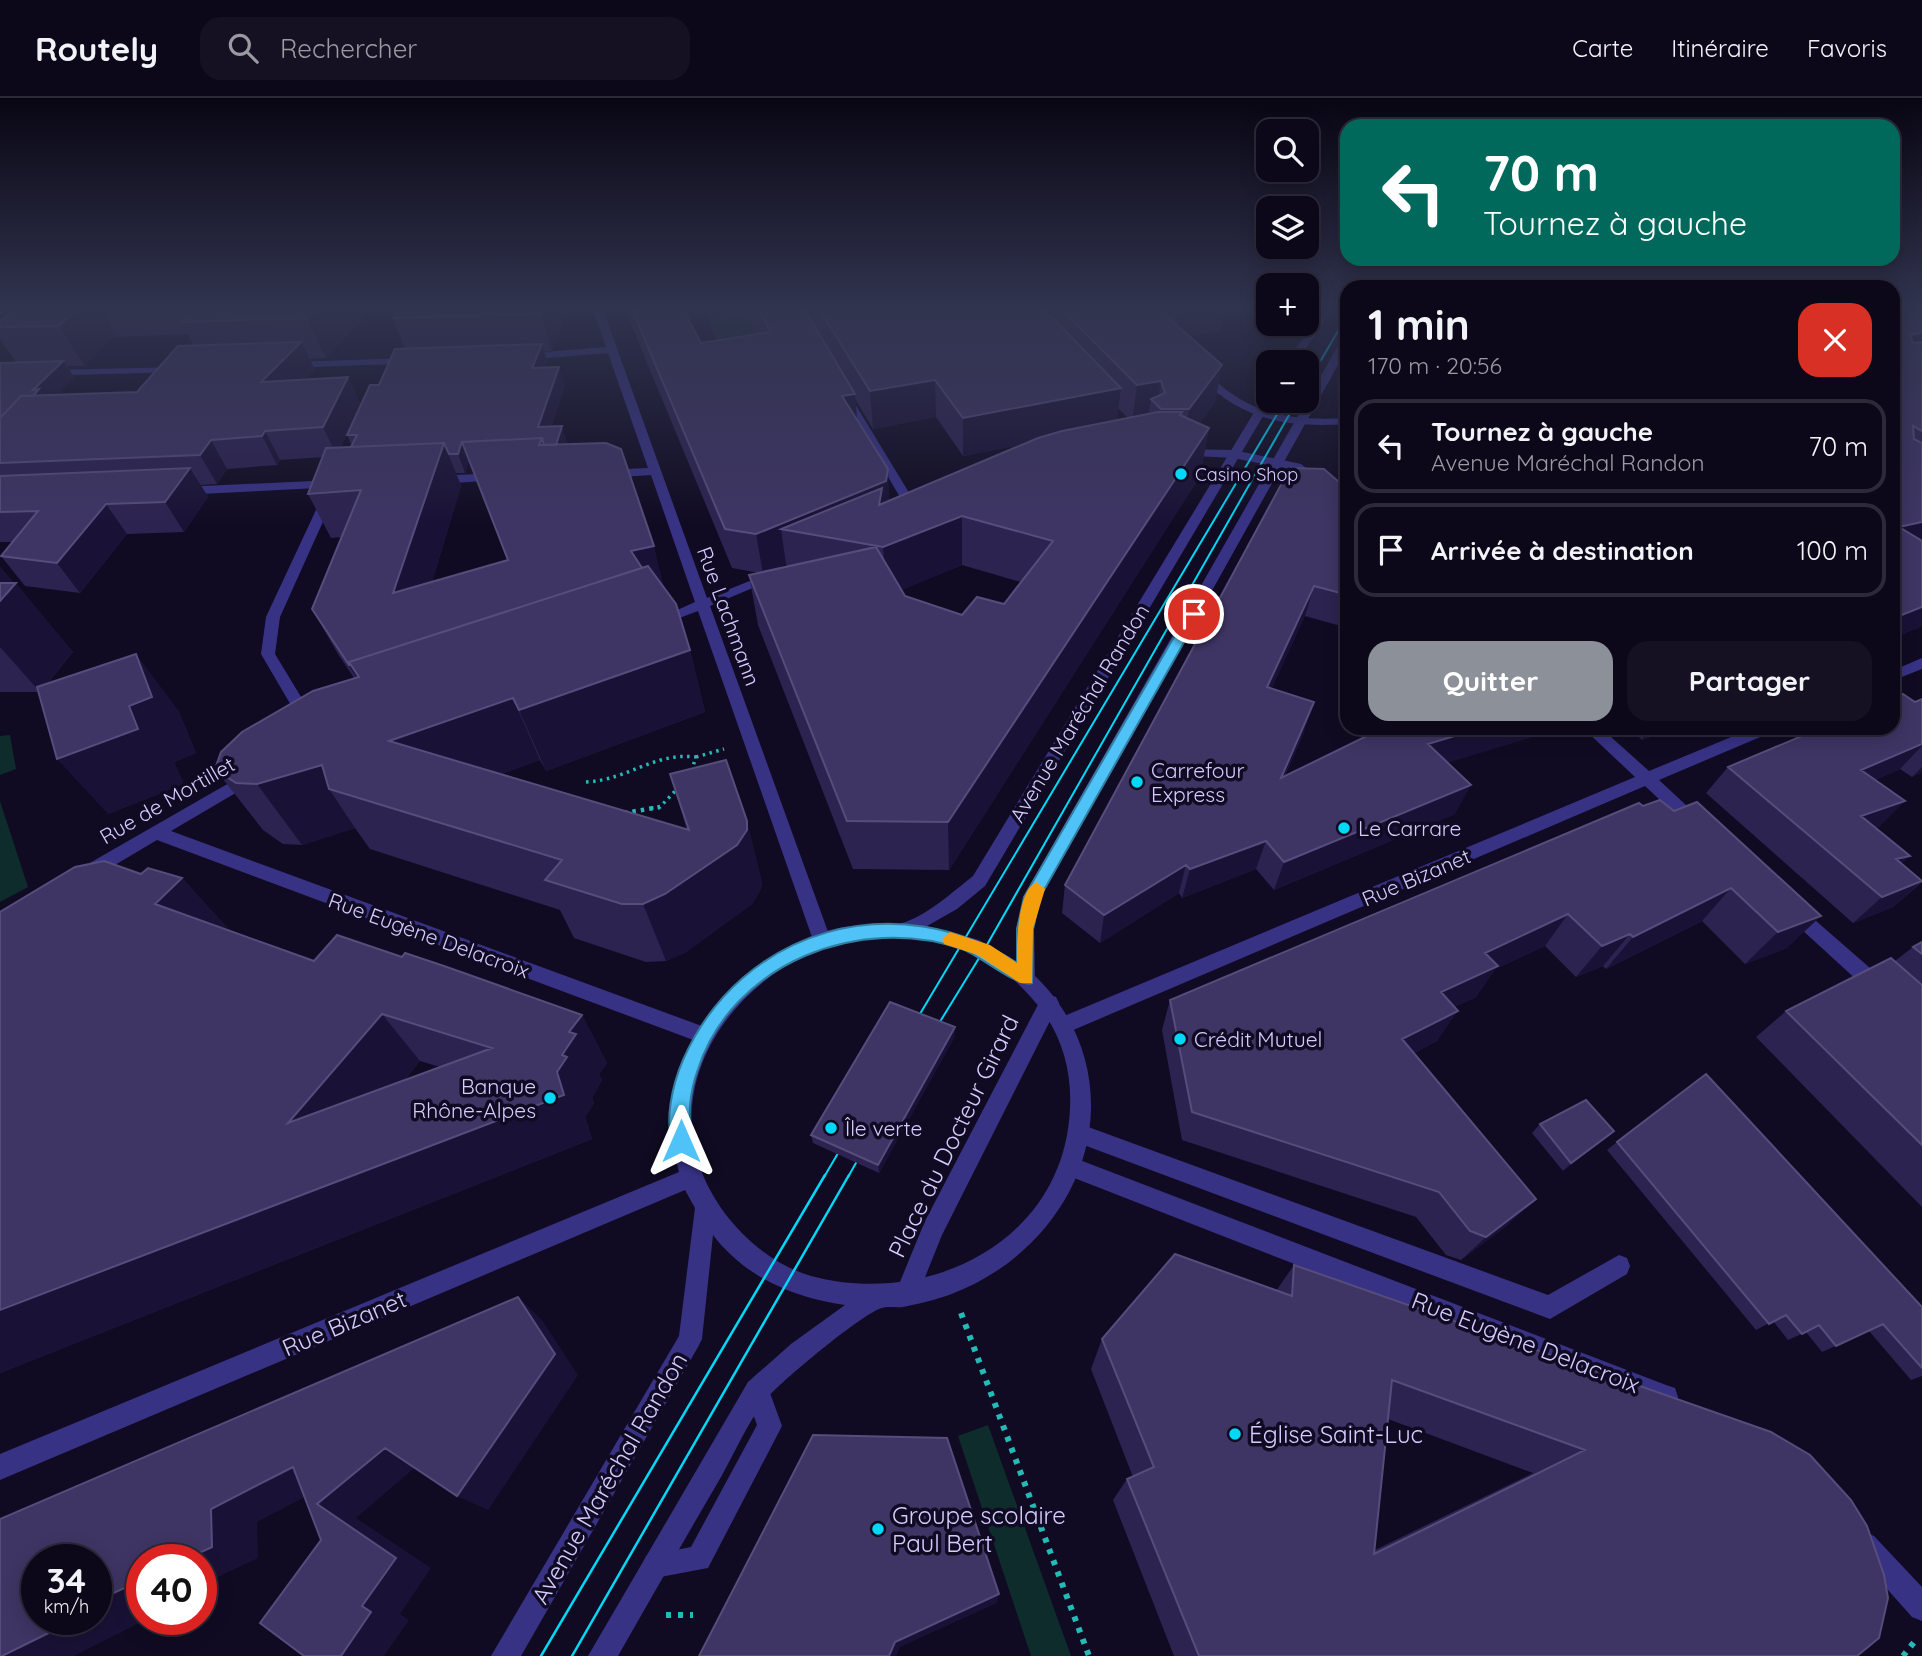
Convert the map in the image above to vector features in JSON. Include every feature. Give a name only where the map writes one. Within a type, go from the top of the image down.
[{"type":"street","name":"Rue Lachmann","points":[[623,380],[822,940]]},
{"type":"street","points":[[1209,380],[1236,404],[1256,411]]},
{"type":"street","points":[[1026,978],[1025,929],[1032,897],[1325,380]]},
{"type":"street","points":[[840,388],[916,516]]},
{"type":"street","name":"Avenue Maréchal Randon","points":[[905,930],[951,904],[979,881],[1257,413]]},
{"type":"street","points":[[1264,413],[1319,424],[1340,422]]},
{"type":"street","points":[[1167,453],[1233,454],[1297,467],[1340,501]]},
{"type":"street","points":[[594,474],[655,471]]},
{"type":"street","points":[[416,481],[512,477]]},
{"type":"street","points":[[172,491],[341,479],[273,617],[268,654],[314,731]]},
{"type":"street","points":[[639,629],[704,607],[781,573]]},
{"type":"street","points":[[1900,672],[1922,663]]},
{"type":"street","points":[[1599,735],[1708,835]]},
{"type":"street","name":"Rue Bizanet","points":[[1064,1025],[1751,735]]},
{"type":"street","name":"Rue de Mortillet","points":[[67,885],[260,772]]},
{"type":"street","name":"Rue Eugène Delacroix","points":[[157,832],[195,849],[703,1035]]},
{"type":"street","points":[[1779,899],[1891,999]]},
{"type":"street","name":"Place du Docteur Girard","points":[[905,930],[962,941],[984,950],[1026,978],[1049,1003],[1064,1025],[1080,1069],[1083,1117],[1072,1167],[1049,1210],[1012,1248],[951,1282],[907,1294],[876,1297],[815,1289],[768,1270],[736,1244],[705,1210],[689,1178],[681,1141],[681,1105],[688,1069],[703,1035],[736,993],[778,961],[822,940],[865,931],[905,930]]},
{"type":"street","name":"Place du Docteur Girard","points":[[907,1294],[933,1229],[1049,1003]]},
{"type":"street","points":[[1080,1134],[1550,1307],[1619,1266]]},
{"type":"street","name":"Rue Eugène Delacroix","points":[[1072,1167],[1692,1408]]},
{"type":"street","name":"Rue Bizanet","points":[[0,1467],[689,1178]]},
{"type":"street","name":"Avenue Maréchal Randon","points":[[505,1656],[690,1339],[705,1210]]},
{"type":"street","points":[[602,1656],[655,1565],[699,1559],[770,1426],[757,1391],[799,1352],[876,1297]]},
{"type":"street","points":[[1848,1527],[1922,1607]]},
{"type":"path","points":[[586,782],[607,781],[650,761],[679,753],[696,757],[717,751]]},
{"type":"path","points":[[690,776],[696,757]]},
{"type":"path","points":[[614,815],[660,807],[682,784]]},
{"type":"path","points":[[951,1282],[1089,1656]]},
{"type":"path","points":[[1903,1656],[1922,1633]]},
{"type":"green space","points":[[10,735],[16,769],[0,775],[0,736]]},
{"type":"green space","points":[[0,801],[28,887],[0,902]]},
{"type":"green space","points":[[988,1425],[1071,1656],[1031,1656],[958,1436]]},
{"type":"building","points":[[0,380],[44,380],[33,390],[39,389],[33,396],[21,396],[0,418]]},
{"type":"building","points":[[148,380],[263,380],[261,382],[347,380],[323,427],[265,431],[262,436],[211,440],[200,455],[0,463],[0,418],[21,396],[137,392]]},
{"type":"building","points":[[381,380],[555,380],[538,427],[562,426],[556,445],[544,445],[542,438],[462,441],[458,454],[449,454],[444,443],[351,447],[357,435],[347,435],[370,385],[379,385]]},
{"type":"building","points":[[662,380],[846,380],[855,394],[842,396],[888,469],[886,481],[756,534],[725,529]]},
{"type":"building","points":[[863,380],[1113,380],[1121,388],[963,418],[935,380],[870,391]]},
{"type":"building","points":[[1132,380],[1211,380],[1189,409],[1161,409],[1151,399],[1165,393],[1161,381],[1137,385]]},
{"type":"building","points":[[1900,380],[1922,380],[1922,431],[1913,426],[1914,439],[1922,443],[1922,522],[1900,527]]},
{"type":"building","points":[[1158,412],[1182,412],[1180,415],[1209,428],[948,822],[847,821],[749,575],[876,547],[905,596],[962,615],[977,597],[1004,604],[1053,541],[962,516],[883,547],[781,529],[882,488],[879,505],[1038,438]]},
{"type":"building","points":[[542,438],[539,445],[606,443],[621,449],[654,546],[631,551],[642,568],[349,662],[349,665],[312,609],[361,490],[308,494],[326,448],[444,443],[393,593],[508,560],[462,442]]},
{"type":"building","points":[[190,468],[165,502],[106,504],[57,563],[1,556],[38,511],[0,512],[0,476]]},
{"type":"building","points":[[1290,468],[1324,469],[1340,483],[1340,593],[1314,586],[1267,687],[1314,702],[1281,778],[1369,735],[1458,735],[1428,744],[1471,785],[1284,862],[1266,841],[1190,869],[1186,865],[1104,915],[1065,885]]},
{"type":"building","points":[[1900,528],[1922,541],[1922,607],[1900,616]]},
{"type":"building","points":[[648,566],[676,604],[690,650],[519,710],[513,698],[389,741],[689,830],[670,774],[726,760],[747,821],[747,830],[737,845],[665,894],[643,904],[622,904],[545,880],[562,860],[329,789],[322,765],[257,784],[236,783],[215,769],[221,752],[242,732],[313,691],[359,677],[349,662]]},
{"type":"building","points":[[0,583],[16,583],[0,601]]},
{"type":"building","points":[[136,654],[152,697],[129,706],[138,729],[57,759],[37,687]]},
{"type":"building","points":[[1903,694],[1915,702],[1922,699],[1922,744],[1861,770],[1905,801],[1861,816],[1910,856],[1896,859],[1922,881],[1882,897],[1728,767],[1804,735],[1900,735],[1900,695]]},
{"type":"building","points":[[1660,800],[1674,811],[1697,802],[1821,916],[1778,932],[1731,888],[1633,937],[1630,934],[1602,946],[1568,914],[1485,953],[1498,966],[1441,992],[1458,1011],[1402,1039],[1536,1199],[1486,1237],[1470,1231],[1439,1192],[1192,1112],[1170,1000],[1639,803],[1643,806]]},
{"type":"building","points":[[104,861],[141,874],[148,868],[182,878],[155,904],[314,961],[337,935],[402,957],[405,953],[582,1015],[569,1032],[576,1034],[562,1055],[567,1057],[557,1072],[564,1095],[0,1310],[0,912],[75,867]],"holes":[[[382,1014],[492,1048],[288,1123]]]},
{"type":"building","points":[[1922,942],[1922,954],[1913,947]]},
{"type":"building","points":[[1891,958],[1922,985],[1922,1145],[1786,1011]]},
{"type":"building","points":[[890,1002],[955,1027],[878,1165],[811,1135]]},
{"type":"building","points":[[1706,1074],[1922,1307],[1922,1368],[1883,1324],[1836,1346],[1819,1325],[1802,1334],[1786,1315],[1769,1324],[1617,1142]]},
{"type":"building","points":[[1586,1100],[1614,1131],[1571,1163],[1540,1124]]},
{"type":"building","points":[[1175,1254],[1292,1296],[1294,1265],[1771,1432],[1810,1455],[1851,1500],[1867,1526],[1884,1575],[1888,1598],[1879,1638],[1857,1656],[1199,1656],[1127,1479],[1154,1467],[1102,1339]],"holes":[[[1392,1380],[1585,1450],[1374,1554]]]},
{"type":"building","points":[[518,1297],[555,1354],[457,1496],[385,1448],[317,1504],[396,1558],[362,1606],[371,1612],[341,1656],[304,1656],[260,1623],[321,1540],[293,1467],[211,1509],[212,1544],[126,1544],[126,1587],[112,1594],[112,1544],[21,1544],[21,1635],[45,1635],[2,1656],[0,1519]]},
{"type":"building","name":"Groupe scolaire Paul Bert","points":[[813,1435],[947,1438],[999,1594],[895,1642],[889,1656],[699,1656]]},
{"type":"tram line","points":[[911,1029],[1278,413]]},
{"type":"tram line","points":[[930,1038],[984,950],[1290,413]]},
{"type":"tram line","points":[[824,1177],[847,1138]]},
{"type":"tram line","points":[[848,1177],[865,1147]]},
{"type":"tram line","points":[[541,1656],[825,1175]]},
{"type":"tram line","points":[[572,1656],[849,1175]]},
{"type":"slow traffic","points":[[950,939],[984,950],[1026,978],[1025,929],[1032,897],[1037,889]]},
{"type":"place","name":"Casino Shop","points":[[1181,474]]},
{"type":"place","name":"Carrefour Express","points":[[1137,782]]},
{"type":"place","name":"Le Carrare","points":[[1344,828]]},
{"type":"place","name":"Crédit Mutuel","points":[[1180,1039]]},
{"type":"place","name":"Banque Rhône-Alpes","points":[[550,1098]]},
{"type":"place","name":"Île verte","points":[[831,1128]]},
{"type":"place","name":"Église Saint-Luc","points":[[1235,1434]]},
{"type":"place","name":"Groupe scolaire Paul Bert","points":[[878,1529]]},
{"type":"route","points":[[681,1141],[681,1105],[688,1069],[703,1035],[736,993],[778,961],[822,940],[865,931],[905,930],[962,941],[984,950],[1026,978],[1025,929],[1032,897],[1194,614]]}]
